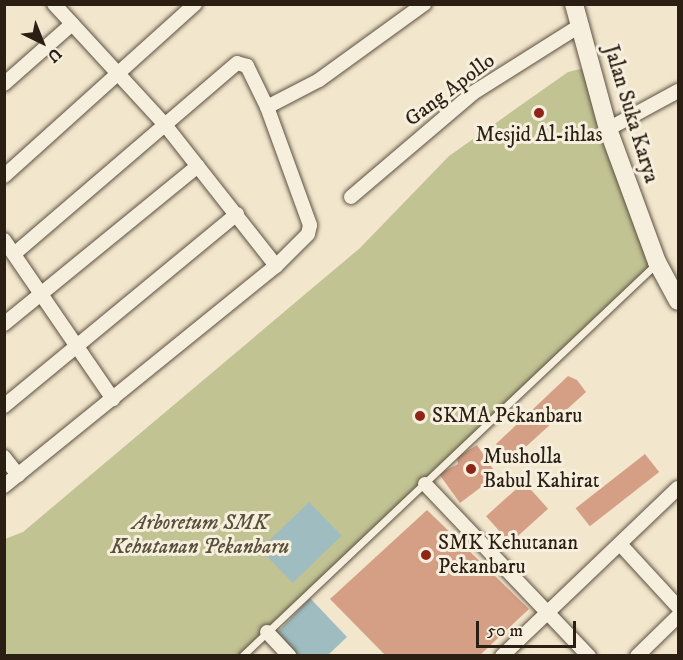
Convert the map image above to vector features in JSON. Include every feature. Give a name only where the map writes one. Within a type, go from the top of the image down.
[{"type":"main road","name":"Jalan Suka Karya","points":[[574,4],[608,129],[657,262],[673,281],[678,301]]},
{"type":"street","points":[[54,4],[166,126],[276,266]]},
{"type":"street","points":[[4,176],[195,4]]},
{"type":"street","points":[[267,107],[319,80],[424,4]]},
{"type":"street","points":[[4,84],[72,24]]},
{"type":"street","name":"Gang Apollo","points":[[351,197],[473,93],[581,25]]},
{"type":"street","points":[[4,486],[276,266],[308,234],[310,225],[267,107],[247,66],[237,63],[15,253]]},
{"type":"street","points":[[608,129],[678,91]]},
{"type":"street","points":[[4,324],[198,166]]},
{"type":"street","points":[[4,406],[237,214]]},
{"type":"street","points":[[4,240],[113,399]]},
{"type":"street","points":[[4,457],[18,475]]},
{"type":"street","points":[[425,484],[589,656]]},
{"type":"street","points":[[501,656],[678,488]]},
{"type":"street","points":[[620,543],[678,607]]},
{"type":"street","points":[[637,656],[678,616]]},
{"type":"street","points":[[267,632],[289,656]]},
{"type":"lane","points":[[242,656],[657,262]]},
{"type":"green space","name":"Arboretum SMK Kehutanan Pekanbaru","points":[[592,66],[657,262],[242,655],[9,656],[5,651],[5,539],[23,532],[360,248],[449,156],[568,72]]},
{"type":"water","points":[[309,502],[342,536],[293,583],[260,549]]},
{"type":"water","points":[[310,598],[347,637],[328,655],[297,656],[276,634]]},
{"type":"building","points":[[568,376],[577,380],[586,392],[508,463],[496,444]]},
{"type":"building","name":"Musholla Babul Kahirat","points":[[477,445],[497,475],[460,503],[439,474],[458,464],[457,457]]},
{"type":"building","points":[[645,454],[659,472],[590,526],[576,508]]},
{"type":"building","points":[[524,482],[548,509],[510,543],[486,516]]},
{"type":"building","name":"SMK Kehutanan Pekanbaru","points":[[427,510],[529,609],[479,656],[386,656],[330,599]]},
{"type":"place","name":"Mesjid Al-ihlas","points":[[539,113]]},
{"type":"place","name":"SKMA Pekanbaru","points":[[420,416]]},
{"type":"place","name":"Musholla Babul Kahirat","points":[[471,469]]},
{"type":"place","name":"SMK Kehutanan Pekanbaru","points":[[426,555]]}]
